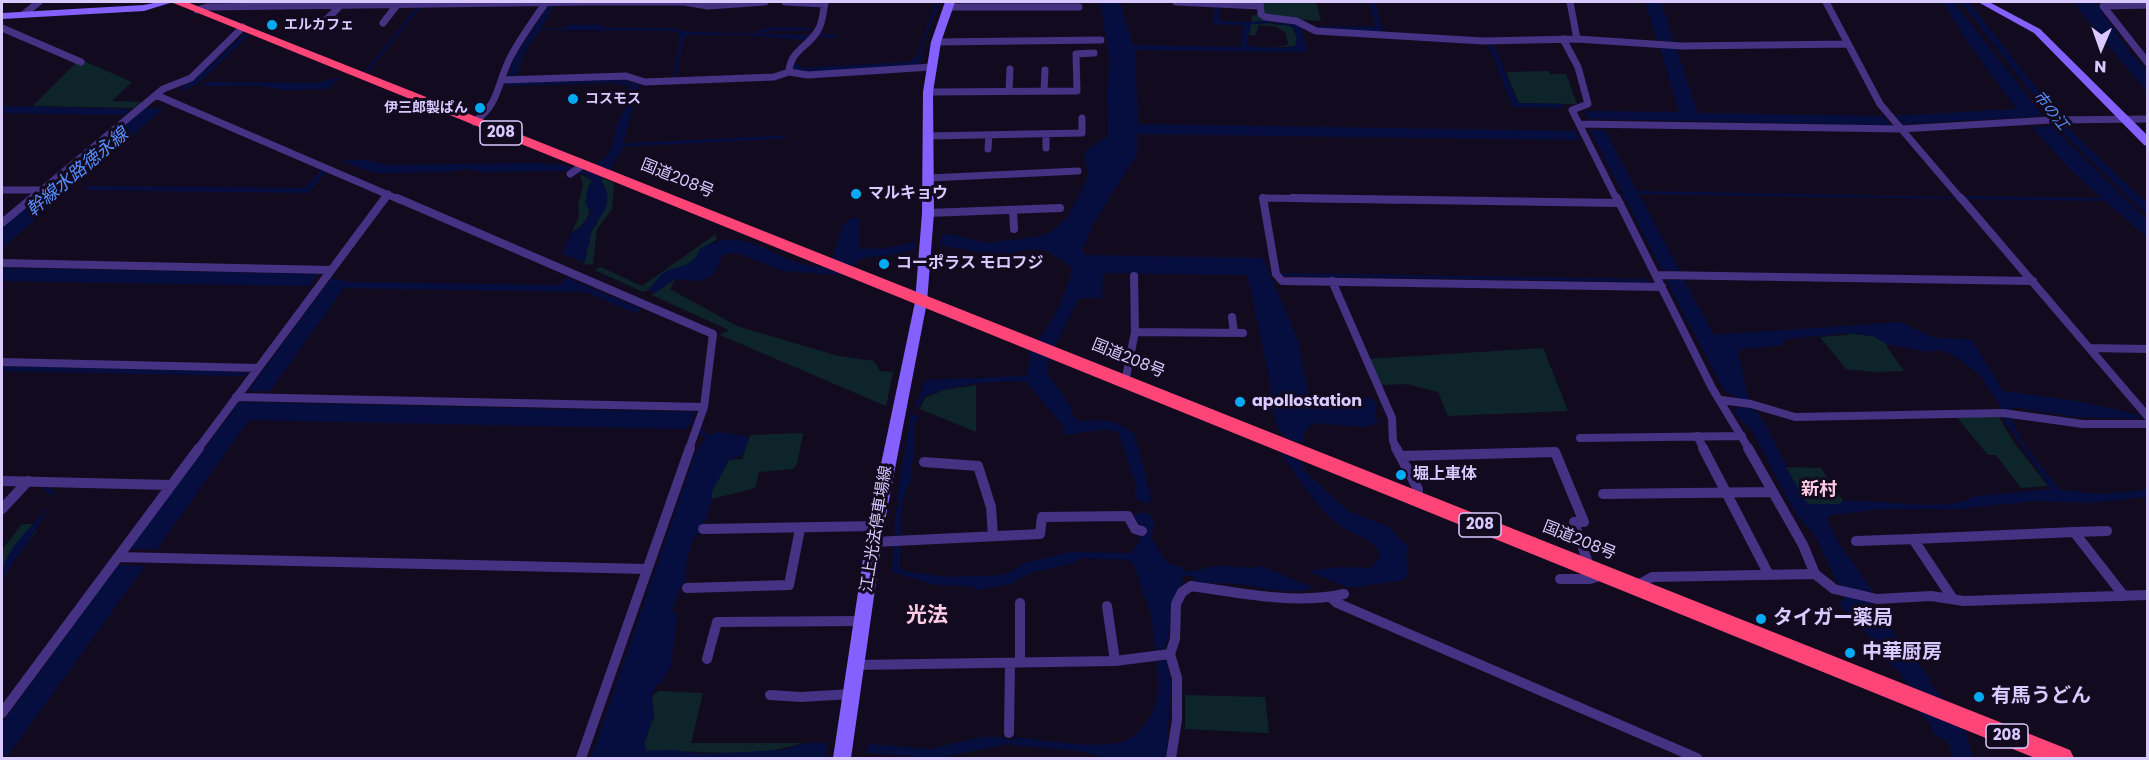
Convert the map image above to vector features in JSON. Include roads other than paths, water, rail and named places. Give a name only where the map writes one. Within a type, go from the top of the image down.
[{"type":"highway","name":"国道208号","points":[[177,2],[243,27],[580,167],[1057,354],[2062,759]]},
{"type":"main road","points":[[2,16],[144,8],[168,2]]},
{"type":"main road","points":[[1983,2],[2037,31],[2122,120],[2148,143]]},
{"type":"main road","name":"江上光法停車場線","points":[[842,759],[862,621],[880,541],[876,526],[921,302],[928,213],[928,92],[936,42],[949,4]]},
{"type":"street","points":[[24,14],[39,2]]},
{"type":"street","points":[[197,10],[275,6],[545,2],[684,2],[708,6],[765,2]]},
{"type":"street","points":[[474,122],[487,114],[497,98],[510,58],[545,2]]},
{"type":"street","points":[[785,2],[825,3],[818,31],[795,53],[789,65],[789,72]]},
{"type":"street","points":[[1176,2],[1260,4],[1265,17],[1296,21],[1316,31],[1483,41],[1577,39],[1682,45],[1848,44]]},
{"type":"street","points":[[1570,2],[1577,39]]},
{"type":"street","points":[[1826,2],[1880,104],[2090,348],[2147,419]]},
{"type":"street","points":[[949,4],[1079,7]]},
{"type":"street","points":[[323,23],[341,5]]},
{"type":"street","points":[[383,23],[397,5]]},
{"type":"street","points":[[2148,5],[2103,6],[2148,63]]},
{"type":"street","points":[[2,223],[163,89],[191,78],[243,27]]},
{"type":"street","points":[[2,28],[81,63]]},
{"type":"street","points":[[1563,39],[1578,67],[1588,104],[1572,108],[1712,388],[1742,436],[1803,545],[1815,574],[1825,584],[1834,589],[1877,599],[1931,596],[1953,599],[2148,595]]},
{"type":"street","points":[[936,42],[1101,40]]},
{"type":"street","points":[[928,92],[1077,91],[1076,54],[1094,53]]},
{"type":"street","points":[[502,80],[626,76],[645,82],[657,82],[774,77],[789,72],[808,75],[932,67]]},
{"type":"street","points":[[1009,91],[1010,69]]},
{"type":"street","points":[[1044,91],[1045,69]]},
{"type":"street","points":[[156,95],[713,334],[704,407],[581,759]]},
{"type":"street","points":[[928,136],[1082,133],[1082,118]]},
{"type":"street","points":[[1580,124],[1901,129],[2051,120],[2148,119]]},
{"type":"street","points":[[1046,134],[1046,148]]},
{"type":"street","points":[[988,135],[988,149]]},
{"type":"street","points":[[570,174],[580,167]]},
{"type":"street","points":[[929,178],[1078,171]]},
{"type":"street","points":[[2,190],[41,190]]},
{"type":"street","points":[[2,713],[388,194]]},
{"type":"street","points":[[1619,204],[1263,198],[1276,274],[1282,280],[1662,287]]},
{"type":"street","points":[[928,213],[1060,208]]},
{"type":"street","points":[[1013,210],[1014,229]]},
{"type":"street","points":[[2,263],[330,270]]},
{"type":"street","points":[[1656,275],[2033,281]]},
{"type":"street","points":[[1125,382],[1135,332],[1134,276]]},
{"type":"street","points":[[1332,281],[1392,418],[1394,441],[1418,489],[1417,500]]},
{"type":"street","points":[[1135,332],[1239,333],[1232,317]]},
{"type":"street","points":[[2090,348],[2148,348]]},
{"type":"street","points":[[2,362],[258,368]]},
{"type":"street","points":[[236,397],[704,407]]},
{"type":"street","points":[[1721,400],[1751,404],[1795,417],[2006,413],[2083,424],[2147,419]]},
{"type":"street","points":[[1697,436],[1769,575]]},
{"type":"street","points":[[1580,438],[1742,436]]},
{"type":"street","points":[[1401,456],[1555,452],[1584,522],[1574,522],[1587,560],[1582,567]]},
{"type":"street","points":[[924,462],[978,466],[991,507],[993,536]]},
{"type":"street","points":[[2,481],[171,485]]},
{"type":"street","points":[[2,509],[28,481]]},
{"type":"street","points":[[1603,494],[1773,492]]},
{"type":"street","points":[[880,541],[1040,534],[1042,517],[1128,516],[1135,529],[1142,531]]},
{"type":"street","points":[[702,529],[876,526]]},
{"type":"street","points":[[687,588],[789,585],[800,529]]},
{"type":"street","points":[[1856,541],[1992,537],[2014,532],[2107,531]]},
{"type":"street","points":[[2074,532],[2124,596]]},
{"type":"street","points":[[1913,539],[1953,599]]},
{"type":"street","points":[[118,556],[647,569]]},
{"type":"street","points":[[1635,587],[1652,577],[1815,574]]},
{"type":"street","points":[[1560,579],[1590,579],[1603,575]]},
{"type":"street","points":[[1171,759],[1177,720],[1177,678],[1170,654],[1175,639],[1176,604],[1182,592],[1191,586],[1246,595],[1330,597],[1344,594]]},
{"type":"street","points":[[1330,597],[1337,603],[1697,759]]},
{"type":"street","points":[[1009,733],[1020,603]]},
{"type":"street","points":[[1107,606],[1115,660]]},
{"type":"street","points":[[707,658],[717,622],[862,621]]},
{"type":"street","points":[[856,666],[1115,660],[1152,658],[1170,654]]},
{"type":"street","points":[[770,695],[801,697],[852,694]]},
{"type":"water","points":[[936,2],[940,2],[924,42],[920,65],[813,72],[794,69],[792,65],[796,63],[803,68],[908,62],[917,57]]},
{"type":"water","points":[[1100,2],[1120,2],[1133,45],[1241,47],[1243,25],[1212,24],[1216,5],[1220,2],[1219,18],[1222,21],[1251,22],[1247,43],[1250,47],[1289,48],[1295,46],[1297,39],[1293,27],[1267,22],[1301,25],[1307,52],[1135,50],[1138,124],[1575,131],[1579,140],[1137,134],[1137,154],[1093,224],[1082,251],[1085,255],[1263,258],[1299,343],[1309,399],[1312,401],[1369,398],[1377,404],[1375,416],[1379,422],[1366,427],[1312,423],[1303,434],[1304,444],[1282,436],[1283,432],[1279,430],[1272,408],[1269,375],[1247,275],[1103,273],[1102,298],[1078,300],[1049,358],[1047,373],[1071,407],[1070,418],[1075,422],[1106,421],[1134,433],[1151,496],[1149,504],[1138,500],[1134,495],[1137,487],[1118,432],[1100,430],[1066,435],[1061,423],[1026,382],[987,382],[961,386],[923,397],[919,407],[915,406],[926,380],[1026,376],[1030,361],[1029,350],[1051,322],[1061,302],[1073,268],[1046,250],[1030,249],[1013,253],[980,252],[940,245],[942,235],[951,234],[986,243],[1036,237],[1051,232],[1067,218],[1088,174],[1084,155],[1086,150],[1108,136],[1107,92],[1110,60]]},
{"type":"water","points":[[1369,2],[1375,2],[1383,31],[1381,32],[1310,26],[1376,27]]},
{"type":"water","points":[[1645,2],[1661,2],[1674,42],[1658,41]]},
{"type":"water","points":[[1943,2],[1954,2],[2043,116],[1903,124],[1896,116],[2017,109],[1968,43]]},
{"type":"water","points":[[2075,2],[2095,2],[2131,53],[2147,70],[2147,92],[2080,11]]},
{"type":"water","points":[[548,6],[554,6],[541,29],[567,28],[570,22],[571,25],[602,25],[603,28],[675,28],[688,32],[811,35],[805,40],[743,35],[689,35],[684,37],[676,76],[673,76],[680,35],[676,31],[540,30],[523,55],[517,75],[508,76],[514,59]]},
{"type":"water","points":[[244,34],[248,36],[199,83],[182,91],[179,89],[194,80]]},
{"type":"water","points":[[1488,45],[1494,45],[1518,103],[1561,104],[1565,108],[1513,107]]},
{"type":"water","points":[[1660,48],[1676,48],[1698,113],[1883,116],[1890,125],[1588,119],[1584,111],[1679,112]]},
{"type":"water","points":[[340,77],[328,89],[286,90],[262,86],[205,86],[203,84],[210,82],[317,83]]},
{"type":"water","points":[[624,80],[639,85],[623,144],[625,145],[601,181],[608,199],[592,232],[586,259],[583,262],[562,253],[572,232],[581,228],[591,213],[585,203],[588,187],[592,181],[586,175],[564,171],[482,172],[468,169],[449,172],[375,173],[341,161],[364,160],[392,165],[530,163],[565,165],[581,172],[586,171],[606,157],[613,146],[617,124],[627,105],[630,86],[613,83],[507,86],[508,83]]},
{"type":"water","points":[[2,106],[131,109],[124,115],[2,113]]},
{"type":"water","name":"幹線水路徳永線","points":[[145,108],[163,109],[2,248],[2,228]]},
{"type":"water","points":[[2051,126],[2147,220],[2147,237],[2105,201],[1967,199],[1964,196],[2102,198],[2070,169],[2032,127]]},
{"type":"water","points":[[1590,130],[1605,130],[1637,191],[1954,197],[1956,199],[1639,194],[1680,271],[1662,270]]},
{"type":"water","points":[[321,170],[326,172],[308,193],[84,190],[89,186],[305,188]]},
{"type":"water","points":[[852,218],[860,219],[859,249],[887,248],[915,242],[915,249],[891,255],[862,258],[841,275],[784,271],[737,253],[723,254],[713,276],[696,281],[675,279],[655,293],[648,290],[667,271],[693,261],[700,249],[718,242],[733,240],[747,242],[804,265],[822,267],[833,257],[843,225]]},
{"type":"water","points":[[2,268],[318,274],[309,286],[2,281]]},
{"type":"water","points":[[1282,273],[1649,279],[1650,282],[1284,276]]},
{"type":"water","points":[[565,277],[641,309],[636,313],[585,292],[344,288],[270,391],[248,391],[331,278],[350,282],[561,285]]},
{"type":"water","points":[[1666,280],[1684,280],[1714,335],[1901,322],[1932,337],[1972,340],[2003,391],[2077,401],[2140,415],[2141,419],[2077,417],[2014,407],[2008,411],[2003,410],[1980,375],[1955,356],[1941,350],[1929,352],[1887,344],[1873,336],[1847,333],[1786,339],[1782,345],[1742,349],[1738,353],[1751,408],[1760,415],[1803,498],[1809,504],[1840,504],[1843,501],[1857,501],[1948,504],[1975,496],[2051,489],[2003,418],[2011,418],[2023,443],[2060,490],[2101,494],[2147,490],[2147,497],[2088,503],[2036,501],[1958,509],[1883,509],[1830,515],[1827,519],[1838,542],[1873,591],[1869,594],[1871,605],[1929,677],[1929,682],[1943,699],[1957,724],[1965,730],[1973,758],[1953,758],[1948,741],[1935,735],[1928,721],[1914,707],[1908,684],[1888,663],[1869,636],[1847,616],[1840,604],[1844,598],[1843,587],[1837,582],[1816,537],[1796,514],[1750,427],[1740,420],[1734,409],[1743,407],[1739,399],[1724,390]]},
{"type":"water","points":[[2,366],[246,372],[243,376],[2,371]]},
{"type":"water","points":[[239,402],[694,412],[687,429],[249,420],[157,549],[130,549]]},
{"type":"water","points":[[911,414],[920,418],[914,423],[910,483],[902,501],[900,568],[908,572],[949,577],[1004,575],[1025,563],[1071,552],[1130,553],[1136,547],[1144,529],[1136,520],[1134,513],[1140,514],[1141,512],[1150,515],[1154,521],[1152,539],[1167,563],[1184,568],[1183,579],[1172,605],[1167,643],[1164,648],[1155,651],[1152,618],[1134,565],[1128,560],[1082,558],[1074,563],[1030,573],[1011,584],[979,590],[970,586],[936,585],[892,572],[896,509],[899,503],[897,499]]},
{"type":"water","points":[[716,432],[746,436],[749,439],[742,455],[729,460],[712,492],[704,525],[693,540],[686,562],[685,582],[680,588],[672,611],[677,616],[671,666],[661,683],[655,686],[652,696],[654,716],[644,744],[647,751],[671,750],[703,754],[782,750],[808,743],[827,743],[825,758],[591,758],[695,454],[706,437]]},
{"type":"water","points":[[1280,452],[1303,463],[1305,472],[1348,511],[1389,527],[1408,547],[1406,561],[1409,570],[1404,580],[1349,588],[1309,571],[1340,567],[1371,568],[1380,557],[1375,546],[1342,527],[1324,511]]},
{"type":"water","points":[[50,503],[35,531],[2,579],[3,568],[13,548]]},
{"type":"water","points":[[118,565],[145,566],[6,758],[2,758],[2,723]]},
{"type":"water","points":[[1217,566],[1252,568],[1261,566],[1314,588],[1281,591],[1237,584],[1193,581],[1194,571]]},
{"type":"water","points":[[1167,660],[1171,684],[1166,758],[1108,758],[1079,751],[1015,745],[1015,737],[1101,745],[1130,739],[1143,727],[1153,712],[1158,690],[1157,661]]},
{"type":"water","points":[[982,737],[1003,737],[1004,745],[937,758],[866,753],[868,744],[930,749]]},
{"type":"waterway","name":"市の江","points":[[1965,2],[2064,129],[2148,210]]},
{"type":"waterway","points":[[367,71],[419,7]]},
{"type":"waterway","points":[[1251,23],[1267,22]]},
{"type":"waterway","points":[[759,32],[772,29],[809,29]]},
{"type":"waterway","points":[[819,35],[835,37]]},
{"type":"waterway","points":[[625,145],[784,137]]},
{"type":"waterway","points":[[1068,413],[1079,424]]},
{"type":"waterway","points":[[688,420],[691,420],[708,439]]},
{"type":"waterway","points":[[44,486],[52,493]]},
{"type":"waterway","points":[[1182,573],[1198,574]]},
{"type":"waterway","points":[[1000,741],[1019,743]]},
{"type":"place","name":"エルカフェ","points":[[272,25]]},
{"type":"place","name":"コスモス","points":[[573,99]]},
{"type":"place","name":"伊三郎製ぱん","points":[[480,108]]},
{"type":"place","name":"マルキョウ","points":[[856,194]]},
{"type":"place","name":"コーポラス モロフジ","points":[[884,264]]},
{"type":"place","name":"apollostation","points":[[1240,402]]},
{"type":"place","name":"堀上車体","points":[[1401,475]]},
{"type":"place","name":"タイガー薬局","points":[[1761,619]]},
{"type":"place","name":"中華厨房","points":[[1850,653]]},
{"type":"place","name":"有馬うどん","points":[[1979,697]]},
{"type":"district","name":"新村","points":[[1819,490]]},
{"type":"district","name":"光法","points":[[927,617]]}]
